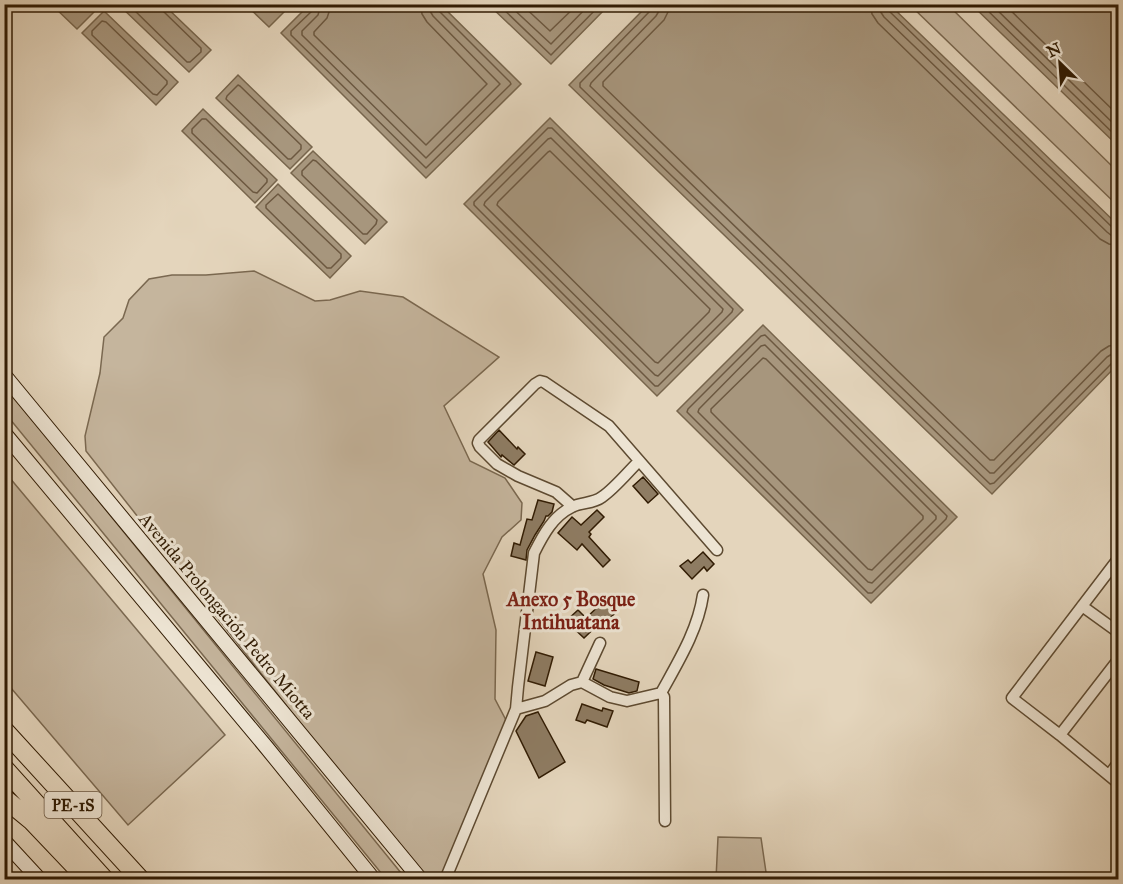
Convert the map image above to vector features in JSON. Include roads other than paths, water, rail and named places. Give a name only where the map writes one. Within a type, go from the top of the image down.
[{"type":"highway","name":"PE-1S","points":[[4,730],[141,879]]},
{"type":"highway","name":"PE-1S","points":[[4,768],[105,879]]},
{"type":"highway","points":[[4,798],[32,821],[88,879]]},
{"type":"main road","name":"Avenida Prolongación Pedro Miotta","points":[[4,375],[421,879]]},
{"type":"main road","points":[[4,433],[374,879]]},
{"type":"main road","points":[[4,841],[35,878]]},
{"type":"street","points":[[572,506],[556,492],[518,476],[497,464],[478,443],[540,381],[609,426],[717,550]]},
{"type":"street","points":[[444,879],[516,709],[534,553],[554,521],[572,506],[588,504],[602,498],[639,461]]},
{"type":"street","points":[[1119,559],[1012,698],[1119,783]]},
{"type":"street","points":[[516,709],[545,701],[571,685],[582,682],[610,697],[627,701],[661,693],[694,628],[701,611],[703,595]]},
{"type":"street","points":[[1082,606],[1119,632]]},
{"type":"street","points":[[582,682],[600,643]]},
{"type":"street","points":[[1060,735],[1119,660]]},
{"type":"street","points":[[661,693],[664,697],[665,821]]},
{"type":"street","points":[[1110,774],[1119,763]]},
{"type":"water","points":[[310,4],[441,5],[521,84],[426,178],[281,33]]},
{"type":"water","points":[[52,5],[97,5],[99,7],[77,29]]},
{"type":"water","points":[[119,5],[164,5],[211,50],[189,72]]},
{"type":"water","points":[[246,5],[291,5],[269,27]]},
{"type":"water","points":[[489,5],[609,5],[551,64]]},
{"type":"water","points":[[648,5],[890,5],[1118,225],[1118,364],[992,494],[569,85]]},
{"type":"water","points":[[972,5],[1118,5],[1118,146]]},
{"type":"water","points":[[104,11],[178,82],[156,105],[82,33]]},
{"type":"water","points":[[238,75],[312,147],[290,169],[216,98]]},
{"type":"water","points":[[203,109],[277,180],[255,203],[182,131]]},
{"type":"water","points":[[550,118],[743,310],[657,396],[464,204]]},
{"type":"water","points":[[313,151],[387,222],[365,244],[291,173]]},
{"type":"water","points":[[278,184],[351,256],[330,278],[256,207]]},
{"type":"water","points":[[763,325],[957,517],[871,603],[677,411]]},
{"type":"district","name":"Anexo 5 Bosque Intihuatana","points":[[571,610]]}]
